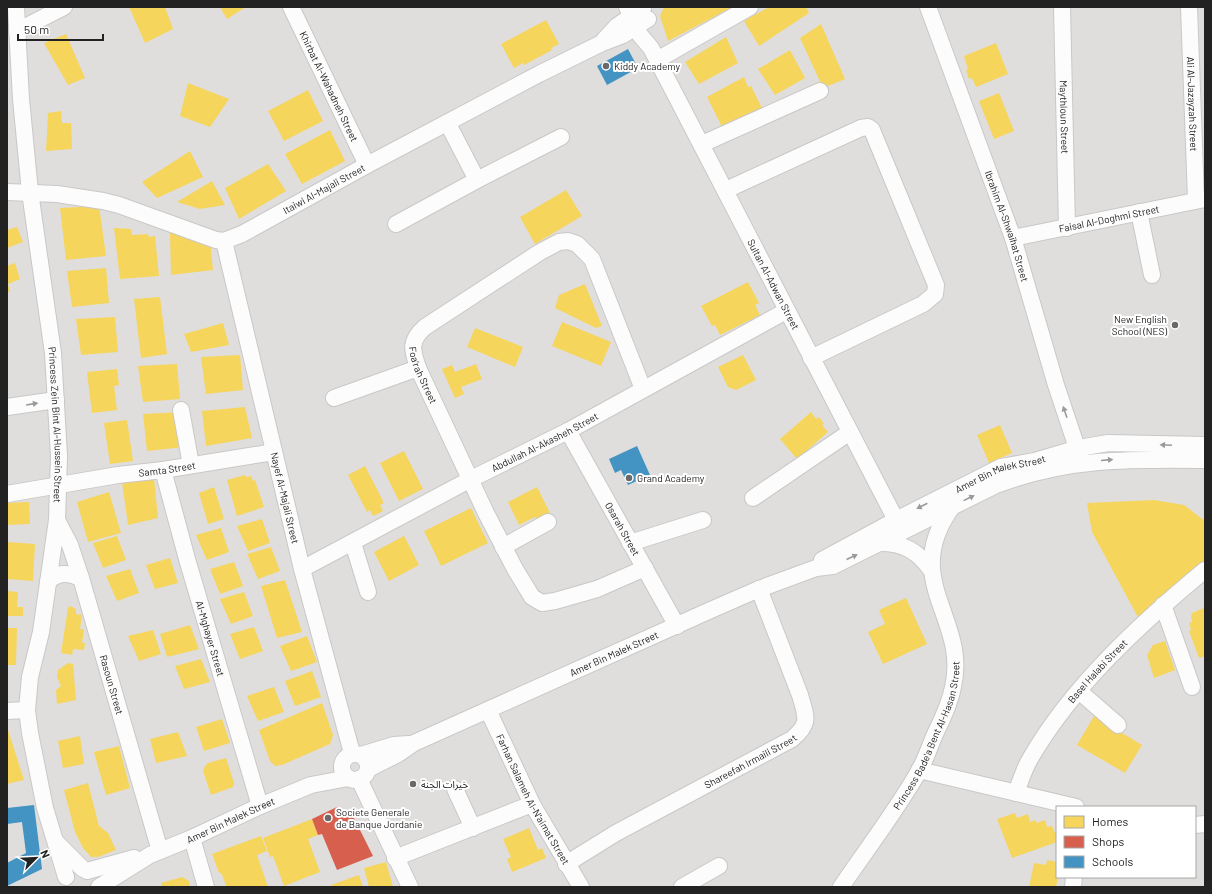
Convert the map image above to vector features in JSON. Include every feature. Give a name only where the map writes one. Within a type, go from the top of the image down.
[{"type":"street","name":"Princess Zein Bint Al-Hussein Street","points":[[16,7],[30,192],[52,353],[56,400],[59,484],[57,520],[41,632],[30,677],[27,710],[34,758],[66,882]]},
{"type":"street","points":[[17,31],[64,7]]},
{"type":"street","name":"Khirbat Al-Wahadneh Street","points":[[291,7],[367,165]]},
{"type":"street","points":[[654,54],[750,7]]},
{"type":"street","name":"Ibrahim Al-Shwaihat Street","points":[[929,7],[1013,238],[1056,385],[1080,455]]},
{"type":"street","name":"Maythloun Street","points":[[1062,7],[1068,228]]},
{"type":"street","name":"Ali Al-Jazayzah Street","points":[[1189,7],[1200,200]]},
{"type":"street","name":"Itaiwi Al-Majali Street","points":[[224,241],[242,234],[367,165],[602,43],[614,40],[638,14]]},
{"type":"street","name":"Sultan Al-Adwan Street","points":[[638,14],[644,42],[654,54],[702,144],[786,311],[896,520]]},
{"type":"street","points":[[702,144],[820,92]]},
{"type":"street","points":[[448,124],[476,180]]},
{"type":"street","points":[[726,190],[861,128],[868,127],[872,130],[936,285],[935,294],[923,304],[811,358]]},
{"type":"street","points":[[396,224],[476,180],[561,137]]},
{"type":"street","points":[[7,192],[30,192],[79,196],[119,205],[208,238],[224,241]]},
{"type":"street","name":"Faisal Al-Doghmi Street","points":[[1013,238],[1200,200]]},
{"type":"street","points":[[1139,212],[1152,275]]},
{"type":"street","name":"Nayef Al-Majali Street","points":[[224,241],[302,569],[352,756]]},
{"type":"street","name":"Foa‘rah Street","points":[[642,389],[592,259],[577,244],[568,241],[559,242],[540,252],[422,330],[413,343],[413,352],[418,368],[503,546],[532,597],[542,603],[556,601],[597,588],[645,568]]},
{"type":"street","name":"Abdullah Al-Akasheh Street","points":[[302,569],[471,479],[568,431],[786,311]]},
{"type":"street","points":[[334,398],[418,368]]},
{"type":"street","points":[[7,407],[56,400]]},
{"type":"street","points":[[181,410],[191,465]]},
{"type":"street","name":"Osarah Street","points":[[568,431],[677,626]]},
{"type":"street","points":[[753,498],[850,432]]},
{"type":"street","name":"Amer Bin Malek Street","points":[[66,882],[75,870],[85,870],[155,853],[311,785],[358,776],[398,754],[414,743],[759,589],[816,568],[833,566],[881,544],[952,506],[1013,479],[1080,455],[1108,443],[1203,458]]},
{"type":"street","name":"Samta Street","points":[[7,494],[59,484],[163,470],[274,452]]},
{"type":"street","name":"Amer Bin Malek Street","points":[[816,568],[824,559],[990,471],[1010,465],[1080,455]]},
{"type":"street","name":"Al-Mghayer Street","points":[[163,470],[187,559],[260,806]]},
{"type":"street","name":"Princess Bade'a Bent Al-Hasan Street","points":[[931,570],[933,549],[938,530],[952,506]]},
{"type":"street","name":"Rasoun Street","points":[[57,520],[70,545],[81,578],[155,853]]},
{"type":"street","points":[[630,543],[703,520]]},
{"type":"street","points":[[503,546],[548,522]]},
{"type":"street","points":[[353,543],[368,592]]},
{"type":"street","name":"Princess Bade'a Bent Al-Hasan Street","points":[[841,887],[919,770],[948,706],[954,686],[955,670],[953,642],[931,570],[920,556],[904,546],[893,543],[881,544]]},
{"type":"street","name":"Basel Halabi Street","points":[[1016,793],[1029,760],[1050,729],[1080,692],[1118,649],[1164,605],[1205,570]]},
{"type":"street","points":[[48,582],[52,577],[63,573],[81,578]]},
{"type":"street","name":"Shareefah Irmaili Street","points":[[566,864],[616,833],[792,739],[803,730],[806,722],[800,695],[759,589]]},
{"type":"street","points":[[1164,605],[1192,687]]},
{"type":"street","points":[[1080,692],[1118,725]]},
{"type":"street","points":[[8,713],[27,710]]},
{"type":"street","name":"Farhan Salameh Al-N'aimat Street","points":[[488,710],[532,804],[566,864],[581,887]]},
{"type":"street","name":"Amer Bin Malek Street","points":[[311,785],[352,756],[394,745],[414,743]]},
{"type":"street","points":[[358,776],[367,761],[352,756],[342,770],[358,776],[395,858],[410,887]]},
{"type":"street","points":[[919,770],[1072,806]]},
{"type":"street","points":[[455,789],[473,828]]},
{"type":"street","points":[[395,858],[532,804]]},
{"type":"street","points":[[192,838],[206,887]]},
{"type":"street","points":[[54,840],[94,877],[95,887]]},
{"type":"street","name":"Amer Bin Malek Street","points":[[99,887],[155,853]]},
{"type":"street","points":[[682,887],[719,866]]},
{"type":"shaded area","points":[[7,7],[1205,7],[1205,887],[7,887]]},
{"type":"building: Homes","points":[[129,7],[165,7],[173,29],[145,43]]},
{"type":"building: Homes","points":[[220,7],[246,7],[227,19]]},
{"type":"building: Homes","points":[[664,7],[728,7],[729,9],[668,41],[660,16]]},
{"type":"building: Homes","points":[[769,7],[806,7],[809,13],[759,46],[744,21]]},
{"type":"building: Homes","points":[[546,20],[559,44],[551,48],[552,50],[524,65],[523,63],[514,68],[501,44]]},
{"type":"building: Homes","points":[[821,24],[845,79],[823,88],[800,38]]},
{"type":"building: Homes","points":[[66,34],[85,78],[68,85],[44,43]]},
{"type":"building: Homes","points":[[726,37],[738,63],[699,84],[685,62]]},
{"type":"building: Homes","points":[[996,43],[1008,74],[976,87],[972,78],[969,79],[964,56]]},
{"type":"building: Homes","points":[[790,50],[805,78],[775,95],[758,69]]},
{"type":"building: Homes","points":[[744,77],[748,87],[751,86],[763,110],[723,129],[707,97]]},
{"type":"building: Homes","points":[[188,83],[229,99],[210,127],[180,116]]},
{"type":"building: Homes","points":[[308,90],[323,121],[284,141],[268,111]]},
{"type":"building: Homes","points":[[999,93],[1014,131],[994,139],[979,101]]},
{"type":"building: Homes","points":[[61,111],[62,123],[71,123],[72,149],[46,151],[48,113]]},
{"type":"building: Homes","points":[[330,130],[345,161],[302,184],[285,154]]},
{"type":"building: Homes","points":[[190,151],[203,177],[157,198],[142,182]]},
{"type":"building: Homes","points":[[268,164],[286,191],[239,219],[225,188]]},
{"type":"building: Homes","points":[[212,181],[225,205],[200,209],[177,202]]},
{"type":"building: Homes","points":[[566,190],[582,216],[535,244],[520,217]]},
{"type":"building: Homes","points":[[99,206],[106,256],[66,260],[60,208]]},
{"type":"building: Homes","points":[[17,227],[23,242],[7,248],[7,230]]},
{"type":"building: Homes","points":[[114,228],[131,229],[132,235],[148,234],[149,237],[155,236],[159,276],[120,279]]},
{"type":"building: Homes","points":[[170,232],[186,232],[187,239],[203,238],[210,240],[213,270],[171,275]]},
{"type":"building: Homes","points":[[15,263],[20,279],[8,284],[10,291],[7,293],[7,266]]},
{"type":"building: Homes","points":[[106,268],[109,303],[72,307],[67,271]]},
{"type":"building: Homes","points":[[748,282],[759,303],[755,305],[760,315],[720,335],[715,325],[712,326],[701,306]]},
{"type":"building: Homes","points":[[585,284],[602,326],[596,328],[555,308],[559,295]]},
{"type":"building: Homes","points":[[160,297],[167,354],[141,358],[134,299]]},
{"type":"building: Homes","points":[[115,317],[118,352],[81,355],[76,319]]},
{"type":"building: Homes","points":[[562,322],[611,342],[601,366],[552,346]]},
{"type":"building: Homes","points":[[223,323],[229,345],[191,352],[184,334]]},
{"type":"building: Homes","points":[[475,328],[523,347],[515,367],[467,347]]},
{"type":"building: Homes","points":[[240,355],[243,390],[206,394],[201,357]]},
{"type":"building: Homes","points":[[743,355],[756,380],[736,390],[728,387],[718,367]]},
{"type":"building: Homes","points":[[177,364],[180,399],[143,402],[138,366]]},
{"type":"building: Homes","points":[[476,364],[482,379],[461,387],[464,394],[455,398],[442,369],[452,365],[455,372]]},
{"type":"building: Homes","points":[[117,369],[119,385],[114,386],[117,410],[92,413],[87,372]]},
{"type":"building: Homes","points":[[245,407],[252,438],[206,446],[202,411]]},
{"type":"building: Homes","points":[[182,412],[185,447],[147,451],[143,414]]},
{"type":"building: Homes","points":[[811,412],[816,419],[819,417],[824,424],[822,425],[828,432],[797,459],[780,439]]},
{"type":"building: Homes","points":[[127,420],[133,461],[110,464],[104,423]]},
{"type":"building: Homes","points":[[1000,425],[1012,453],[989,463],[977,435]]},
{"type":"building: Homes","points":[[404,451],[423,489],[399,501],[380,463]]},
{"type":"building: Homes","points":[[365,466],[384,503],[380,505],[383,511],[373,516],[370,510],[367,512],[348,475]]},
{"type":"building: Homes","points":[[245,475],[246,477],[251,476],[253,481],[255,480],[264,507],[237,516],[227,480]]},
{"type":"building: Homes","points":[[154,478],[158,518],[128,525],[122,482]]},
{"type":"building: Homes","points":[[214,487],[224,519],[208,524],[199,493]]},
{"type":"building: Homes","points":[[537,487],[550,513],[536,520],[535,517],[519,525],[508,502]]},
{"type":"building: Homes","points":[[109,492],[121,533],[88,542],[77,502]]},
{"type":"building: Homes","points":[[1154,500],[1184,505],[1205,521],[1205,564],[1140,621],[1092,532],[1087,503]]},
{"type":"building: Homes","points":[[29,502],[30,524],[7,525],[7,503]]},
{"type":"building: Homes","points":[[471,508],[488,543],[441,566],[424,531]]},
{"type":"building: Homes","points":[[262,519],[270,543],[248,551],[237,526]]},
{"type":"building: Homes","points":[[221,528],[229,552],[207,560],[196,535]]},
{"type":"building: Homes","points":[[117,536],[126,560],[103,568],[93,543]]},
{"type":"building: Homes","points":[[404,536],[419,565],[389,581],[374,552]]},
{"type":"building: Homes","points":[[7,542],[35,544],[33,581],[7,579]]},
{"type":"building: Homes","points":[[271,547],[280,571],[258,579],[247,554]]},
{"type":"building: Homes","points":[[170,558],[178,583],[155,589],[146,565]]},
{"type":"building: Homes","points":[[234,562],[243,586],[220,594],[210,569]]},
{"type":"building: Homes","points":[[130,569],[139,593],[117,601],[106,576]]},
{"type":"building: Homes","points":[[285,580],[302,632],[277,638],[261,586]]},
{"type":"building: Homes","points":[[7,591],[18,592],[17,607],[23,607],[23,616],[7,616]]},
{"type":"building: Homes","points":[[244,592],[253,616],[231,624],[220,599]]},
{"type":"building: Homes","points":[[906,598],[927,644],[883,664],[868,632],[885,624],[879,610]]},
{"type":"building: Homes","points":[[70,606],[76,609],[76,614],[82,615],[80,629],[84,629],[82,643],[85,643],[84,650],[73,649],[72,655],[61,653],[68,608]]},
{"type":"building: Homes","points":[[1204,608],[1205,656],[1199,658],[1189,631],[1191,630],[1189,623],[1192,622],[1192,613]]},
{"type":"building: Homes","points":[[190,625],[199,649],[167,657],[160,634]]},
{"type":"building: Homes","points":[[254,627],[263,651],[240,659],[230,634]]},
{"type":"building: Homes","points":[[7,628],[17,628],[16,665],[7,665]]},
{"type":"building: Homes","points":[[153,630],[161,654],[139,661],[128,636]]},
{"type":"building: Homes","points":[[307,636],[317,662],[291,671],[280,646]]},
{"type":"building: Homes","points":[[1165,641],[1175,670],[1154,678],[1147,655],[1153,645]]},
{"type":"building: Homes","points":[[201,659],[210,682],[184,689],[175,666]]},
{"type":"building: Homes","points":[[68,663],[73,664],[76,700],[57,704],[56,690],[61,686],[57,677],[58,670]]},
{"type":"building: Homes","points":[[312,671],[321,697],[295,706],[285,681]]},
{"type":"building: Homes","points":[[274,687],[284,712],[258,721],[247,696]]},
{"type":"building: Homes","points":[[322,703],[333,735],[330,744],[282,765],[275,766],[270,761],[259,730]]},
{"type":"building: Homes","points":[[1094,716],[1142,745],[1125,773],[1077,745]]},
{"type":"building: Homes","points":[[222,719],[230,743],[204,751],[196,727]]},
{"type":"building: Homes","points":[[7,730],[24,780],[7,784]]},
{"type":"building: Homes","points":[[178,732],[187,756],[156,763],[150,739]]},
{"type":"building: Homes","points":[[80,736],[84,764],[63,768],[58,741]]},
{"type":"building: Homes","points":[[119,746],[130,788],[106,795],[94,752]]},
{"type":"building: Homes","points":[[226,758],[234,783],[233,787],[211,795],[203,771],[205,766],[208,763]]},
{"type":"building: Homes","points":[[88,783],[99,826],[108,833],[116,850],[98,857],[91,857],[83,848],[75,832],[64,790]]},
{"type":"building: Homes","points":[[1015,813],[1017,818],[1028,814],[1030,822],[1035,820],[1037,823],[1045,820],[1047,827],[1052,826],[1056,832],[1056,842],[1012,858],[997,819]]},
{"type":"building: Homes","points":[[312,819],[318,835],[308,839],[320,872],[284,886],[273,856],[270,857],[263,838]]},
{"type":"building: Homes","points":[[529,828],[538,850],[542,848],[546,858],[512,872],[507,859],[511,857],[503,839]]},
{"type":"building: Homes","points":[[261,836],[267,851],[257,855],[268,887],[227,887],[221,873],[219,873],[212,854]]},
{"type":"building: Homes","points":[[1047,860],[1056,862],[1056,878],[1058,878],[1056,887],[1029,887],[1034,863],[1046,865]]},
{"type":"building: Homes","points":[[386,862],[393,887],[369,887],[364,868]]},
{"type":"building: Homes","points":[[359,875],[363,887],[331,887],[331,885]]},
{"type":"building: Homes","points":[[182,877],[189,881],[190,887],[162,887],[161,883]]},
{"type":"building: Shops","points":[[337,807],[347,811],[354,818],[373,856],[337,870],[322,834],[318,835],[312,819]]},
{"type":"building: Schools","points":[[628,49],[638,68],[607,85],[597,66]]},
{"type":"building: Schools","points":[[637,446],[650,475],[628,485],[621,470],[615,473],[609,459]]},
{"type":"building: Schools","points":[[34,805],[42,869],[7,886],[7,863],[26,853],[22,822],[7,824],[7,808]]},
{"type":"place","name":"Kiddy Academy","points":[[606,66]]},
{"type":"place","name":"New English School (NES)","points":[[1175,325]]},
{"type":"place","name":"Grand Academy","points":[[629,478]]},
{"type":"place","name":"خيرات الجنة","points":[[413,784]]},
{"type":"place","name":"Societe Generale de Banque Jordanie","points":[[328,818]]}]
